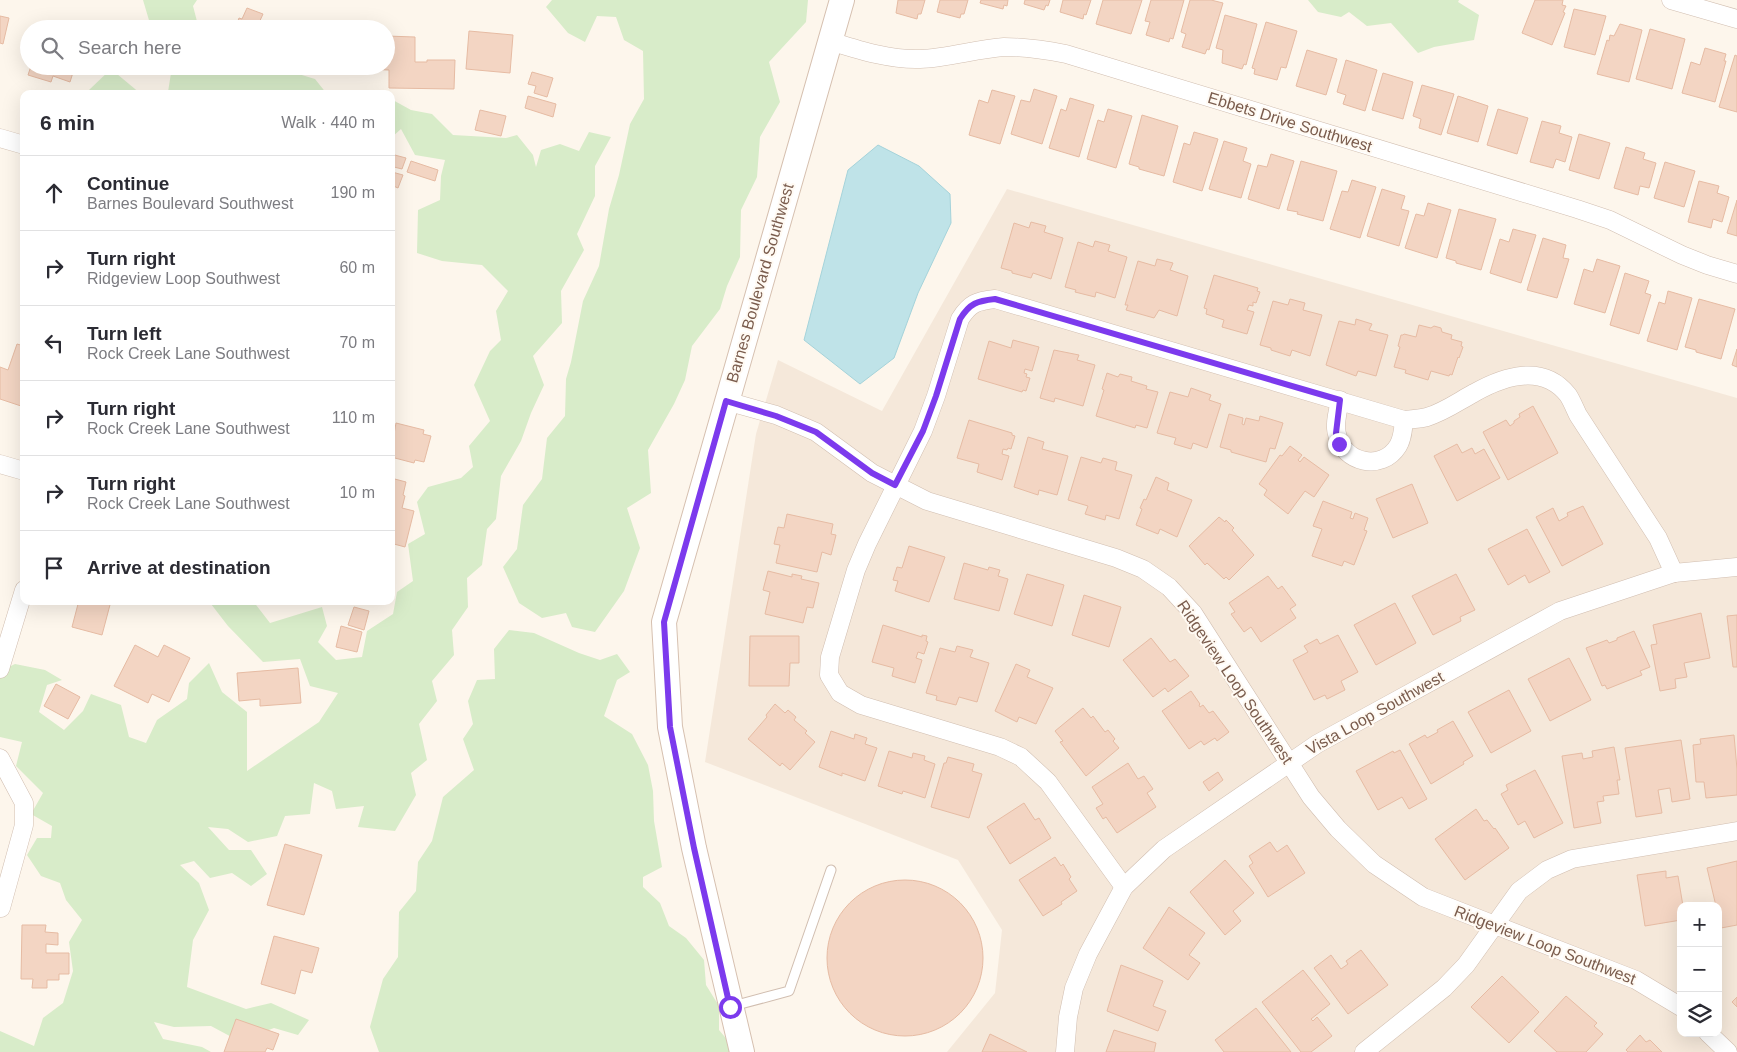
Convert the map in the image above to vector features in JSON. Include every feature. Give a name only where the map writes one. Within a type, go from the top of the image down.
[{"type":"street","name":"Barnes Boulevard Southwest","points":[[742,1052],[694,848],[670,727],[664,622],[842,0]]},
{"type":"street","points":[[1671,0],[1737,19]]},
{"type":"street","name":"Ebbets Drive Southwest","points":[[830,41],[869,53],[895,58],[921,59],[1004,48],[1033,48],[1066,54],[1577,208],[1610,220],[1707,266],[1737,274]]},
{"type":"street","points":[[0,138],[20,144]]},
{"type":"street","points":[[1124,887],[1048,782],[1020,757],[1000,747],[861,705],[840,693],[829,675],[830,657],[856,570],[895,485],[923,431],[960,319],[968,307],[980,301],[995,299],[1404,420],[1426,418],[1449,408],[1475,392],[1502,379],[1520,375],[1539,376],[1556,383],[1568,395],[1578,415],[1658,538],[1674,573]]},
{"type":"street","points":[[1340,400],[1336,433],[1339,444],[1345,451],[1359,460],[1366,462],[1380,460],[1391,454],[1401,440],[1404,420]]},
{"type":"street","name":"Ridgeview Loop Southwest","points":[[726,401],[776,416],[816,432],[872,473],[927,501],[1116,558],[1143,569],[1169,587],[1193,613],[1311,797],[1338,829],[1374,864],[1424,897],[1636,980],[1677,1006]]},
{"type":"street","points":[[0,464],[20,470]]},
{"type":"street","name":"Vista Loop Southwest","points":[[1065,1052],[1068,1017],[1074,988],[1088,954],[1124,887],[1164,848],[1318,744],[1560,611],[1674,573],[1737,567]]},
{"type":"street","points":[[0,669],[20,603]]},
{"type":"street","points":[[0,758],[24,803],[24,825],[1,908]]},
{"type":"street","points":[[1364,1052],[1444,988],[1466,965],[1518,891],[1547,870],[1572,860],[1737,831]]},
{"type":"street","points":[[1712,1037],[1728,1052]]},
{"type":"lane","points":[[730,1007],[789,991],[831,870]]},
{"type":"shaded area","points":[[1007,189],[1737,398],[1737,1052],[947,1052],[995,993],[1002,930],[958,860],[705,762],[756,434],[778,360],[882,411]]},
{"type":"green space","points":[[143,0],[197,0],[193,6],[197,20],[149,20]]},
{"type":"green space","points":[[552,0],[808,0],[806,22],[769,62],[780,102],[760,137],[757,177],[741,210],[740,257],[727,286],[720,309],[692,346],[685,380],[648,450],[651,493],[627,508],[640,548],[624,591],[595,632],[572,627],[566,613],[542,618],[519,603],[503,567],[517,549],[523,505],[542,479],[547,438],[565,416],[566,379],[583,301],[599,266],[609,209],[619,175],[630,124],[644,99],[643,51],[624,40],[616,17],[597,16],[585,42],[568,33],[546,7]]},
{"type":"green space","points":[[1308,0],[1459,0],[1458,2],[1479,15],[1474,40],[1434,47],[1418,53],[1391,23],[1367,26],[1349,12],[1341,17],[1318,12]]},
{"type":"green space","points":[[105,75],[118,75],[136,90],[89,90]]},
{"type":"green space","points":[[171,75],[302,75],[315,79],[324,90],[168,90]]},
{"type":"green space","points":[[395,101],[411,110],[432,114],[453,135],[506,138],[517,135],[533,155],[536,167],[541,150],[560,144],[579,151],[589,132],[611,137],[595,166],[595,196],[577,234],[584,250],[561,291],[562,323],[533,356],[544,385],[521,441],[501,476],[496,519],[487,529],[482,565],[467,578],[468,607],[452,630],[454,655],[432,681],[437,701],[419,724],[427,760],[411,773],[416,795],[395,831],[358,827],[364,806],[336,809],[332,791],[314,783],[310,814],[285,816],[277,836],[248,842],[228,829],[208,827],[229,850],[251,850],[267,874],[251,886],[232,873],[210,878],[194,861],[180,865],[199,883],[209,910],[193,940],[187,987],[246,1009],[271,1003],[309,1020],[298,1035],[274,1028],[239,1041],[211,1026],[174,1027],[154,1022],[163,1039],[202,1047],[211,1052],[0,1052],[0,1031],[34,1046],[43,1018],[63,1003],[73,971],[69,942],[82,920],[66,900],[60,883],[41,876],[27,855],[37,838],[51,838],[52,826],[31,814],[43,793],[16,766],[22,742],[0,737],[0,671],[15,664],[45,670],[62,680],[47,685],[39,712],[64,730],[83,711],[91,694],[121,705],[129,737],[146,743],[157,720],[187,699],[189,683],[209,663],[222,692],[247,712],[247,771],[319,722],[338,693],[310,686],[300,659],[263,662],[228,626],[212,605],[256,605],[270,623],[322,607],[327,626],[318,642],[336,660],[362,657],[367,631],[393,614],[397,592],[413,581],[408,544],[425,534],[417,502],[428,487],[461,478],[473,467],[469,446],[490,421],[474,385],[490,351],[501,340],[496,311],[508,291],[482,265],[442,261],[417,253],[418,210],[440,200],[441,176],[445,160],[415,155],[401,129],[395,134]]},
{"type":"green space","points":[[509,630],[534,633],[600,660],[617,654],[630,672],[617,680],[604,716],[632,734],[648,765],[653,791],[654,821],[662,867],[643,877],[643,887],[660,903],[669,926],[686,938],[704,960],[706,985],[719,1006],[719,1030],[735,1049],[735,1052],[379,1052],[370,1027],[383,979],[398,957],[399,912],[416,891],[418,862],[432,841],[443,797],[474,770],[463,739],[473,724],[468,701],[477,680],[495,679],[494,649]]},
{"type":"water","points":[[878,145],[919,166],[950,194],[951,223],[918,293],[894,358],[860,384],[804,340],[848,170]]},
{"type":"building","points":[[898,0],[925,0],[921,14],[918,14],[917,19],[896,13]]},
{"type":"building","points":[[940,0],[968,0],[964,14],[961,14],[960,18],[937,12]]},
{"type":"building","points":[[981,0],[1008,0],[1007,6],[1004,5],[1003,9],[980,3]]},
{"type":"building","points":[[1025,0],[1050,0],[1044,10],[1024,4]]},
{"type":"building","points":[[1063,0],[1091,0],[1083,19],[1060,12]]},
{"type":"building","points":[[1103,0],[1142,0],[1131,34],[1096,24]]},
{"type":"building","points":[[1151,0],[1184,0],[1173,39],[1170,38],[1169,42],[1146,35],[1150,22],[1145,21]]},
{"type":"building","points":[[1190,0],[1211,0],[1223,3],[1209,50],[1207,49],[1205,54],[1182,47],[1186,34],[1181,32]]},
{"type":"building","points":[[1535,0],[1563,0],[1562,5],[1566,6],[1552,45],[1522,33]]},
{"type":"building","points":[[247,8],[263,14],[260,20],[238,20],[239,18],[242,19]]},
{"type":"building","points":[[1574,9],[1606,16],[1595,55],[1564,47]]},
{"type":"building","points":[[1225,15],[1257,24],[1246,65],[1244,64],[1242,69],[1222,63],[1223,50],[1216,48]]},
{"type":"building","points":[[0,16],[9,18],[3,44],[0,43]]},
{"type":"building","points":[[1266,22],[1297,31],[1286,68],[1281,67],[1277,80],[1254,74],[1255,69],[1252,68]]},
{"type":"building","points":[[1620,24],[1642,30],[1629,82],[1597,74],[1607,40],[1609,41],[1610,35],[1614,36]]},
{"type":"building","points":[[1650,29],[1685,39],[1672,89],[1636,79]]},
{"type":"building","points":[[469,31],[513,35],[510,73],[466,69]]},
{"type":"building","points":[[395,36],[415,37],[415,62],[455,60],[454,89],[389,88],[389,75],[395,75]]},
{"type":"building","points":[[1705,48],[1726,54],[1724,61],[1726,61],[1715,102],[1682,93],[1691,62],[1700,65]]},
{"type":"building","points":[[1307,50],[1337,59],[1326,95],[1296,86]]},
{"type":"building","points":[[1735,55],[1737,56],[1737,112],[1719,107]]},
{"type":"building","points":[[1346,60],[1377,70],[1365,111],[1343,104],[1346,95],[1337,92]]},
{"type":"building","points":[[532,72],[553,78],[547,97],[534,93],[536,86],[528,84]]},
{"type":"building","points":[[1383,73],[1413,82],[1403,119],[1372,110]]},
{"type":"building","points":[[28,75],[72,75],[70,82],[53,76],[51,82]]},
{"type":"building","points":[[1422,85],[1454,94],[1441,135],[1419,128],[1421,119],[1413,116]]},
{"type":"building","points":[[1034,89],[1057,96],[1042,144],[1011,134],[1021,100],[1030,102]]},
{"type":"building","points":[[992,90],[1015,96],[1000,144],[969,135],[979,100],[988,103]]},
{"type":"building","points":[[528,96],[556,104],[553,117],[525,108]]},
{"type":"building","points":[[1458,96],[1488,106],[1478,142],[1447,133]]},
{"type":"building","points":[[1070,98],[1094,105],[1079,157],[1049,148],[1061,109],[1066,111]]},
{"type":"building","points":[[1108,109],[1132,116],[1116,168],[1087,159],[1098,120],[1104,122]]},
{"type":"building","points":[[1498,109],[1528,118],[1517,154],[1487,145]]},
{"type":"building","points":[[480,110],[506,116],[501,136],[475,130]]},
{"type":"building","points":[[1142,115],[1178,126],[1164,176],[1129,164]]},
{"type":"building","points":[[1542,121],[1561,126],[1559,133],[1572,137],[1565,162],[1556,159],[1553,168],[1530,162]]},
{"type":"building","points":[[1194,132],[1218,139],[1202,191],[1173,182],[1184,143],[1190,145]]},
{"type":"building","points":[[1579,134],[1610,143],[1599,179],[1569,170]]},
{"type":"building","points":[[1224,141],[1247,148],[1243,161],[1251,164],[1241,198],[1209,189]]},
{"type":"building","points":[[1626,147],[1645,153],[1643,159],[1656,163],[1649,188],[1640,186],[1638,195],[1614,188]]},
{"type":"building","points":[[1271,154],[1294,161],[1279,209],[1248,199],[1258,165],[1267,167]]},
{"type":"building","points":[[395,155],[406,158],[402,169],[395,167]]},
{"type":"building","points":[[411,161],[438,170],[435,181],[407,172]]},
{"type":"building","points":[[1301,161],[1337,171],[1323,221],[1287,210]]},
{"type":"building","points":[[1665,162],[1695,171],[1684,207],[1654,198]]},
{"type":"building","points":[[395,173],[403,175],[398,188],[395,187]]},
{"type":"building","points":[[1352,180],[1376,187],[1360,238],[1330,229],[1342,191],[1348,192]]},
{"type":"building","points":[[1699,181],[1719,186],[1717,193],[1729,197],[1722,222],[1713,219],[1711,228],[1688,222]]},
{"type":"building","points":[[1382,189],[1405,196],[1401,209],[1409,211],[1399,246],[1367,236]]},
{"type":"building","points":[[1737,200],[1737,236],[1727,233]]},
{"type":"building","points":[[1428,203],[1451,210],[1437,258],[1405,248],[1416,214],[1424,216]]},
{"type":"building","points":[[1459,209],[1496,219],[1481,270],[1446,258]]},
{"type":"building","points":[[1031,222],[1046,226],[1044,232],[1063,238],[1051,279],[1033,273],[1031,278],[1001,268],[1014,223],[1029,228]]},
{"type":"building","points":[[1513,229],[1536,235],[1521,283],[1490,273],[1500,239],[1509,242]]},
{"type":"building","points":[[1543,238],[1566,245],[1563,258],[1569,259],[1557,298],[1527,290]]},
{"type":"building","points":[[1095,241],[1110,245],[1108,251],[1127,257],[1115,298],[1096,292],[1095,297],[1075,292],[1076,290],[1065,287],[1078,242],[1093,247]]},
{"type":"building","points":[[1157,259],[1173,263],[1170,270],[1188,276],[1177,316],[1159,310],[1154,318],[1126,310],[1128,305],[1125,305],[1138,261],[1155,266]]},
{"type":"building","points":[[1597,259],[1620,266],[1605,313],[1574,304],[1584,269],[1593,272]]},
{"type":"building","points":[[1625,273],[1649,281],[1645,293],[1651,295],[1639,334],[1610,325]]},
{"type":"building","points":[[1214,275],[1258,288],[1257,291],[1260,292],[1256,303],[1253,302],[1253,306],[1249,305],[1247,310],[1254,312],[1247,334],[1222,327],[1224,320],[1206,314],[1207,309],[1204,308]]},
{"type":"building","points":[[1668,291],[1692,298],[1677,350],[1647,341],[1659,302],[1665,304]]},
{"type":"building","points":[[1290,299],[1305,303],[1303,310],[1322,315],[1310,356],[1292,350],[1290,356],[1260,345],[1273,301],[1288,305]]},
{"type":"building","points":[[1699,299],[1735,309],[1721,359],[1685,347]]},
{"type":"building","points":[[1356,319],[1372,324],[1369,330],[1388,335],[1376,376],[1358,371],[1356,376],[1326,365],[1339,321],[1355,325]]},
{"type":"building","points":[[1419,325],[1441,328],[1442,332],[1452,335],[1451,339],[1462,342],[1461,346],[1463,347],[1452,375],[1450,374],[1449,376],[1431,371],[1428,380],[1405,373],[1406,370],[1394,367],[1400,347],[1398,346],[1401,335],[1416,337]]},
{"type":"building","points":[[1013,340],[1039,347],[1032,371],[1025,369],[1026,377],[1030,378],[1026,391],[1023,390],[1022,392],[978,379],[989,341],[1011,348]]},
{"type":"building","points":[[17,344],[20,345],[20,406],[0,399],[0,367],[8,370]]},
{"type":"building","points":[[1737,349],[1737,367],[1732,365]]},
{"type":"building","points":[[1054,350],[1079,355],[1077,360],[1095,365],[1083,406],[1055,398],[1054,402],[1040,398]]},
{"type":"building","points":[[1107,373],[1118,377],[1120,374],[1132,377],[1131,381],[1147,386],[1146,389],[1158,392],[1147,428],[1136,425],[1135,428],[1096,416]]},
{"type":"building","points":[[1191,388],[1211,395],[1209,400],[1221,404],[1207,448],[1193,443],[1191,449],[1174,444],[1176,438],[1157,433],[1170,392],[1188,397]]},
{"type":"building","points":[[1533,406],[1558,453],[1508,480],[1483,432],[1506,420],[1510,426],[1520,417],[1519,414]]},
{"type":"building","points":[[1229,414],[1243,418],[1242,424],[1244,425],[1246,418],[1259,421],[1260,416],[1283,423],[1275,449],[1270,448],[1266,462],[1220,447]]},
{"type":"building","points":[[969,420],[1012,433],[1015,436],[1011,449],[1003,449],[1002,454],[1009,456],[1002,480],[977,472],[979,464],[957,458]]},
{"type":"building","points":[[396,423],[424,430],[423,434],[431,436],[424,462],[415,460],[414,463],[395,458]]},
{"type":"building","points":[[1028,437],[1044,442],[1042,449],[1068,456],[1057,495],[1039,490],[1038,495],[1014,487]]},
{"type":"building","points":[[1457,444],[1462,453],[1472,448],[1475,454],[1484,449],[1500,478],[1457,501],[1434,456]]},
{"type":"building","points":[[1290,446],[1302,455],[1298,460],[1300,462],[1304,457],[1329,475],[1314,497],[1305,491],[1288,514],[1264,495],[1267,490],[1259,484],[1280,455],[1282,456]]},
{"type":"building","points":[[1081,457],[1101,463],[1103,458],[1117,462],[1115,470],[1132,475],[1119,519],[1106,515],[1105,520],[1085,514],[1088,506],[1068,500]]},
{"type":"building","points":[[1156,477],[1169,483],[1167,490],[1192,500],[1177,537],[1160,529],[1158,534],[1136,525],[1142,509],[1140,508],[1144,499],[1146,500]]},
{"type":"building","points":[[395,479],[406,482],[402,508],[414,511],[405,547],[395,544]]},
{"type":"building","points":[[1412,484],[1428,523],[1393,538],[1376,499]]},
{"type":"building","points":[[1323,501],[1352,512],[1350,518],[1353,519],[1355,513],[1368,518],[1364,530],[1367,531],[1354,565],[1344,561],[1342,566],[1312,556],[1322,529],[1313,526]]},
{"type":"building","points":[[1583,506],[1603,544],[1562,566],[1536,517],[1553,508],[1559,521],[1568,516],[1567,513]]},
{"type":"building","points":[[787,514],[833,524],[831,534],[836,535],[831,555],[822,552],[817,572],[776,563],[780,545],[774,544],[778,527],[784,528]]},
{"type":"building","points":[[1219,517],[1225,522],[1226,520],[1234,528],[1232,530],[1254,555],[1229,580],[1226,577],[1224,579],[1207,563],[1205,565],[1189,546]]},
{"type":"building","points":[[1527,529],[1550,572],[1529,583],[1525,575],[1508,585],[1488,549]]},
{"type":"building","points":[[909,546],[945,557],[929,602],[895,591],[898,581],[893,580],[897,567],[902,568]]},
{"type":"building","points":[[964,563],[988,570],[989,567],[1000,570],[998,576],[1008,579],[999,611],[954,599]]},
{"type":"building","points":[[768,571],[792,577],[792,574],[802,576],[801,579],[819,583],[813,608],[807,607],[803,623],[765,614],[770,592],[763,590]]},
{"type":"building","points":[[1027,574],[1064,585],[1052,626],[1014,614]]},
{"type":"building","points":[[1456,574],[1475,610],[1460,617],[1461,621],[1433,635],[1412,596]]},
{"type":"building","points":[[1268,576],[1278,589],[1282,586],[1296,605],[1290,609],[1296,618],[1261,642],[1251,627],[1244,632],[1231,614],[1235,612],[1229,603]]},
{"type":"building","points":[[1084,595],[1121,607],[1109,647],[1072,635]]},
{"type":"building","points":[[1395,603],[1416,643],[1376,665],[1354,625]]},
{"type":"building","points":[[78,605],[110,605],[102,635],[72,627]]},
{"type":"building","points":[[354,607],[369,611],[364,630],[348,625]]},
{"type":"building","points":[[1701,613],[1710,658],[1684,663],[1687,677],[1675,679],[1676,688],[1660,691],[1651,645],[1657,644],[1653,625]]},
{"type":"building","points":[[1737,615],[1737,667],[1733,667],[1727,616]]},
{"type":"building","points":[[883,625],[922,637],[922,635],[927,636],[926,641],[928,642],[924,654],[918,652],[916,658],[922,660],[915,683],[892,676],[894,668],[872,662]]},
{"type":"building","points":[[341,626],[362,632],[357,652],[336,647]]},
{"type":"building","points":[[1634,631],[1650,667],[1640,671],[1642,675],[1607,689],[1605,685],[1602,686],[1586,648],[1607,640],[1609,643]]},
{"type":"building","points":[[1338,635],[1358,672],[1341,681],[1345,690],[1327,699],[1325,695],[1314,700],[1293,660],[1308,652],[1304,646],[1317,639],[1320,644]]},
{"type":"building","points":[[750,636],[799,636],[799,663],[790,663],[789,686],[749,686]]},
{"type":"building","points":[[1151,638],[1170,662],[1175,659],[1189,676],[1168,692],[1165,688],[1153,697],[1123,660]]},
{"type":"building","points":[[135,645],[158,657],[164,645],[190,658],[169,702],[152,694],[148,703],[114,686]]},
{"type":"building","points":[[957,646],[973,650],[970,657],[989,663],[977,702],[959,697],[956,705],[936,700],[937,696],[926,693],[940,648],[955,652]]},
{"type":"building","points":[[1569,658],[1591,700],[1550,721],[1528,679]]},
{"type":"building","points":[[1016,664],[1030,670],[1027,677],[1053,688],[1036,724],[1019,717],[1017,722],[995,711]]},
{"type":"building","points":[[298,668],[301,703],[260,706],[260,699],[239,701],[237,673]]},
{"type":"building","points":[[56,684],[80,697],[68,719],[44,706]]},
{"type":"building","points":[[1509,690],[1531,731],[1491,753],[1468,712]]},
{"type":"building","points":[[1191,691],[1200,707],[1203,705],[1209,713],[1213,711],[1229,732],[1217,741],[1215,738],[1204,745],[1201,741],[1189,749],[1162,711]]},
{"type":"building","points":[[775,704],[785,713],[788,710],[796,717],[794,720],[807,731],[805,733],[815,742],[790,770],[782,763],[780,766],[748,739],[767,717],[766,715]]},
{"type":"building","points":[[1083,708],[1091,718],[1093,716],[1105,732],[1108,730],[1119,748],[1086,776],[1060,742],[1063,741],[1055,731]]},
{"type":"building","points":[[1453,721],[1473,756],[1463,762],[1464,764],[1431,784],[1409,744],[1425,735],[1427,738]]},
{"type":"building","points":[[831,731],[854,739],[855,734],[867,738],[865,744],[877,748],[865,781],[842,773],[842,776],[819,767]]},
{"type":"building","points":[[1734,735],[1737,795],[1706,798],[1704,782],[1696,782],[1693,745],[1701,744],[1700,739]]},
{"type":"building","points":[[1681,740],[1690,799],[1672,802],[1670,788],[1658,790],[1662,813],[1636,817],[1625,748]]},
{"type":"building","points":[[1614,747],[1620,780],[1617,780],[1619,794],[1603,796],[1604,801],[1597,802],[1601,823],[1574,828],[1562,756],[1582,753],[1583,759],[1593,757],[1592,751]]},
{"type":"building","points":[[1400,750],[1427,799],[1409,809],[1402,797],[1378,810],[1356,771],[1393,751],[1394,753]]},
{"type":"building","points":[[889,751],[912,758],[913,753],[925,756],[924,760],[935,764],[925,798],[903,791],[902,794],[878,786]]},
{"type":"building","points":[[948,757],[974,764],[972,771],[982,774],[969,818],[931,807],[944,763],[946,763]]},
{"type":"building","points":[[1128,763],[1138,779],[1144,776],[1153,789],[1147,793],[1156,807],[1117,833],[1106,817],[1103,819],[1096,808],[1103,804],[1092,787]]},
{"type":"building","points":[[1535,770],[1563,823],[1534,838],[1525,821],[1518,825],[1501,794],[1508,790],[1506,785]]},
{"type":"building","points":[[1218,772],[1223,780],[1209,791],[1203,782]]},
{"type":"building","points":[[1024,803],[1035,820],[1039,818],[1051,838],[1010,864],[987,827]]},
{"type":"building","points":[[1476,809],[1484,821],[1487,820],[1495,828],[1509,848],[1465,880],[1435,839]]},
{"type":"building","points":[[1270,842],[1277,852],[1287,845],[1305,873],[1268,897],[1249,866],[1253,863],[1249,856]]},
{"type":"building","points":[[285,844],[322,855],[304,915],[267,905]]},
{"type":"building","points":[[1055,857],[1061,866],[1063,864],[1071,877],[1069,879],[1077,891],[1061,902],[1062,904],[1043,916],[1019,880]]},
{"type":"building","points":[[1225,860],[1254,893],[1233,911],[1241,921],[1225,935],[1190,892]]},
{"type":"building","points":[[1737,861],[1737,925],[1722,928],[1722,902],[1715,902],[1707,868]]},
{"type":"building","points":[[1666,871],[1666,878],[1678,876],[1682,902],[1677,902],[1677,921],[1645,926],[1637,875]]},
{"type":"building","points":[[905,880],[935,886],[948,893],[960,903],[970,915],[977,928],[983,958],[977,988],[970,1001],[960,1013],[948,1023],[935,1030],[905,1036],[875,1030],[862,1023],[850,1013],[840,1001],[833,988],[827,958],[833,928],[840,915],[850,903],[862,893],[875,886]]},
{"type":"building","points":[[1169,907],[1205,933],[1189,955],[1200,963],[1188,980],[1143,948]]},
{"type":"building","points":[[22,925],[46,925],[45,932],[58,933],[58,945],[46,944],[46,953],[69,953],[69,974],[59,974],[59,980],[47,980],[47,988],[32,988],[33,979],[21,979]]},
{"type":"building","points":[[274,936],[319,948],[312,973],[301,970],[295,994],[261,984]]},
{"type":"building","points":[[1361,950],[1388,985],[1348,1014],[1314,968],[1331,955],[1341,969],[1348,964],[1346,961]]},
{"type":"building","points":[[1121,965],[1163,981],[1153,1006],[1166,1011],[1158,1031],[1107,1011]]},
{"type":"building","points":[[1303,970],[1330,1004],[1311,1019],[1313,1021],[1317,1017],[1332,1036],[1311,1052],[1301,1052],[1262,1002]]},
{"type":"building","points":[[1502,976],[1539,1012],[1509,1043],[1471,1007]]},
{"type":"building","points":[[1566,996],[1597,1023],[1594,1026],[1603,1034],[1586,1052],[1557,1052],[1534,1031]]},
{"type":"building","points":[[1737,997],[1737,1007],[1732,1002]]},
{"type":"building","points":[[1256,1008],[1291,1052],[1224,1052],[1215,1040]]},
{"type":"building","points":[[236,1019],[279,1034],[273,1050],[267,1048],[265,1052],[224,1052]]},
{"type":"building","points":[[1114,1030],[1156,1043],[1154,1052],[1106,1052]]},
{"type":"building","points":[[990,1034],[1027,1052],[982,1052]]},
{"type":"building","points":[[1640,1035],[1646,1042],[1650,1040],[1662,1052],[1628,1052],[1626,1050]]},
{"type":"route","points":[[730,1007],[694,848],[670,727],[664,622],[726,401],[776,416],[816,432],[872,473],[895,485],[923,431],[960,319],[968,307],[980,301],[995,299],[1340,400],[1336,422],[1339,444]]}]
